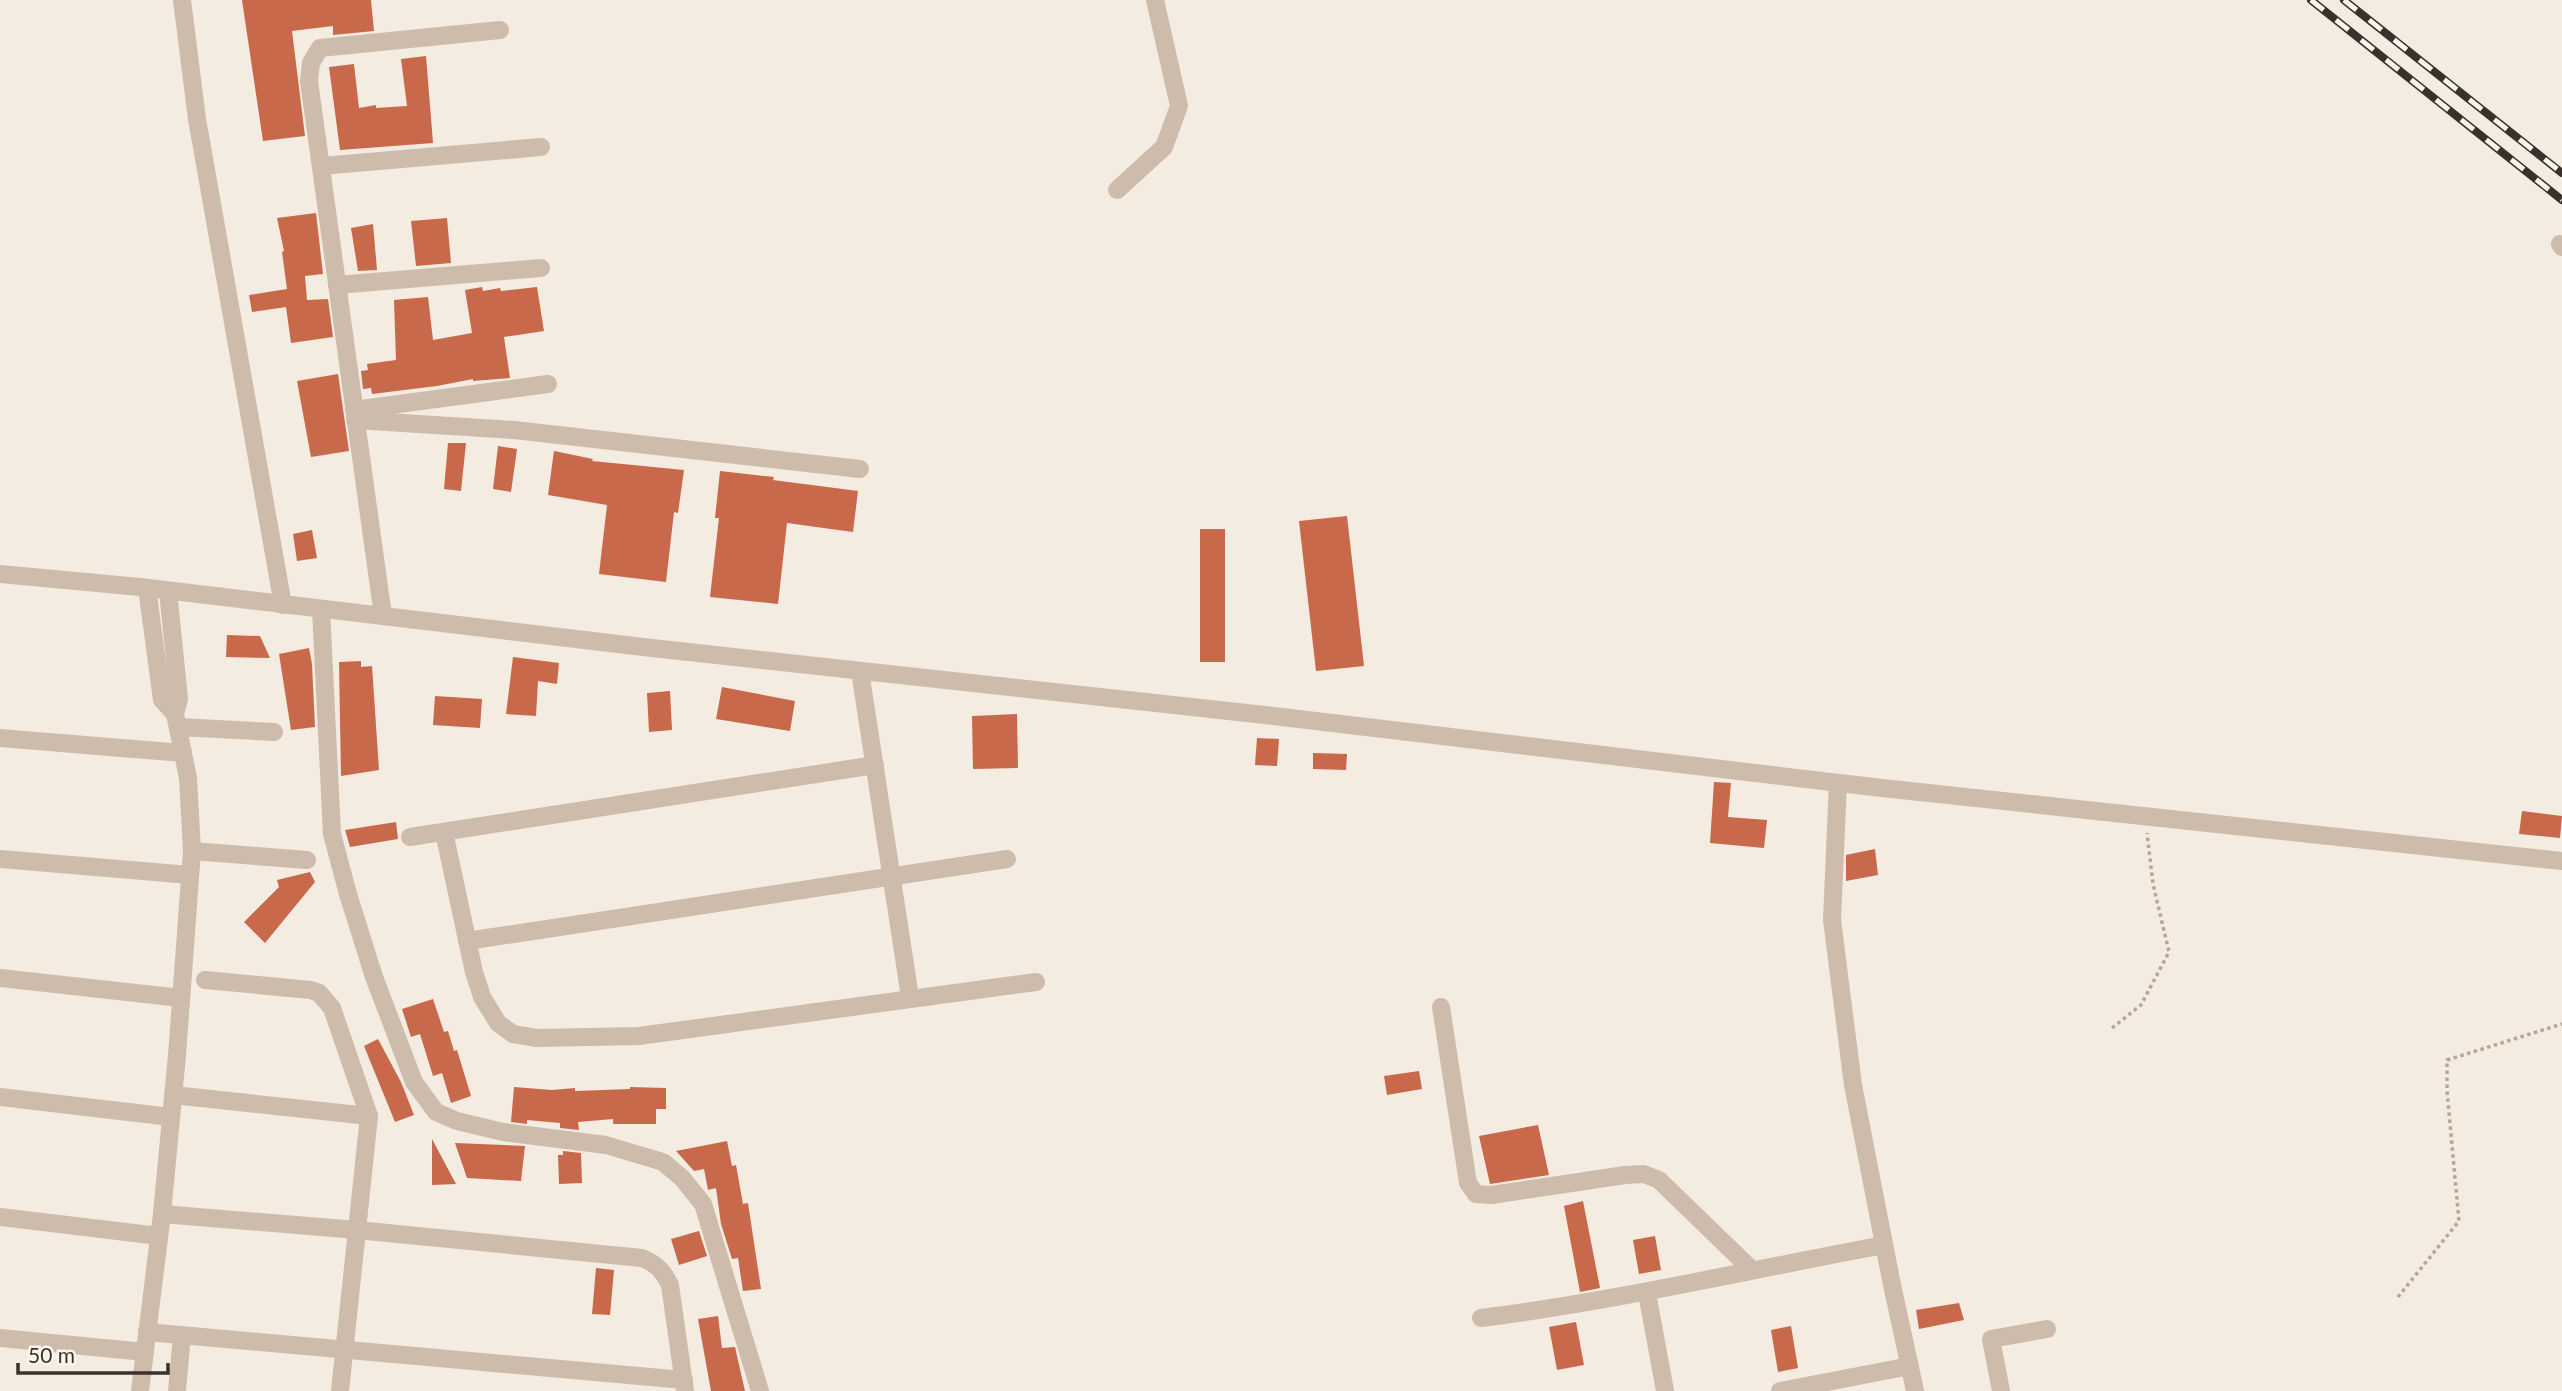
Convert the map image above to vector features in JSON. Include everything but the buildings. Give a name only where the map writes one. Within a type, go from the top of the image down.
[{"type":"street","points":[[182,0],[197,119],[283,605]]},
{"type":"street","points":[[1117,190],[1164,147],[1179,106],[1154,0]]},
{"type":"street","points":[[383,616],[309,80],[311,63],[320,48],[500,30]]},
{"type":"street","points":[[321,166],[541,147]]},
{"type":"street","points":[[337,285],[541,268]]},
{"type":"street","points":[[354,415],[548,384]]},
{"type":"street","points":[[354,415],[860,469]]},
{"type":"street","points":[[0,573],[1265,715],[1838,783],[2562,861]]},
{"type":"street","points":[[147,588],[162,700],[176,720],[274,732]]},
{"type":"street","points":[[140,1391],[162,1214],[192,851],[190,804],[176,720],[179,699],[169,591]]},
{"type":"street","points":[[321,609],[332,834],[374,977],[414,1082],[436,1112],[457,1121],[503,1132],[606,1145],[663,1162],[682,1178],[703,1204],[760,1391]]},
{"type":"street","points":[[155,652],[175,653]]},
{"type":"street","points":[[860,671],[910,998]]},
{"type":"street","points":[[0,738],[183,753]]},
{"type":"street","points":[[410,837],[875,765]]},
{"type":"street","points":[[1838,783],[1832,920],[1853,1085],[1915,1391]]},
{"type":"street","points":[[444,832],[467,942],[482,997],[498,1023],[513,1034],[537,1038],[639,1036],[1036,982]]},
{"type":"street","points":[[192,851],[307,860]]},
{"type":"street","points":[[0,859],[190,875]]},
{"type":"street","points":[[467,942],[1007,859]]},
{"type":"street","points":[[0,978],[181,998]]},
{"type":"street","points":[[205,980],[319,993],[332,1007],[369,1116],[340,1391]]},
{"type":"street","points":[[1441,1007],[1468,1183],[1476,1194],[1490,1195],[1644,1174],[1659,1180],[1752,1270]]},
{"type":"street","points":[[173,1095],[369,1116]]},
{"type":"street","points":[[0,1097],[171,1117]]},
{"type":"street","points":[[147,1332],[684,1386],[670,1285],[663,1271],[642,1258],[162,1214]]},
{"type":"street","points":[[0,1217],[159,1236]]},
{"type":"street","points":[[1481,1318],[1647,1293],[1884,1245]]},
{"type":"street","points":[[1647,1293],[1665,1391]]},
{"type":"street","points":[[2001,1391],[1991,1339],[2048,1329]]},
{"type":"street","points":[[177,1391],[182,1335]]},
{"type":"street","points":[[0,1338],[145,1352]]},
{"type":"street","points":[[1780,1391],[1910,1366]]},
{"type":"path","points":[[2112,1028],[2141,1005],[2169,952],[2153,884],[2146,817]]},
{"type":"path","points":[[2398,1297],[2459,1221],[2447,1091],[2447,1060],[2562,1024]]},
{"type":"railway","points":[[2311,0],[2562,200]]},
{"type":"railway","points":[[2344,0],[2562,173]]}]
